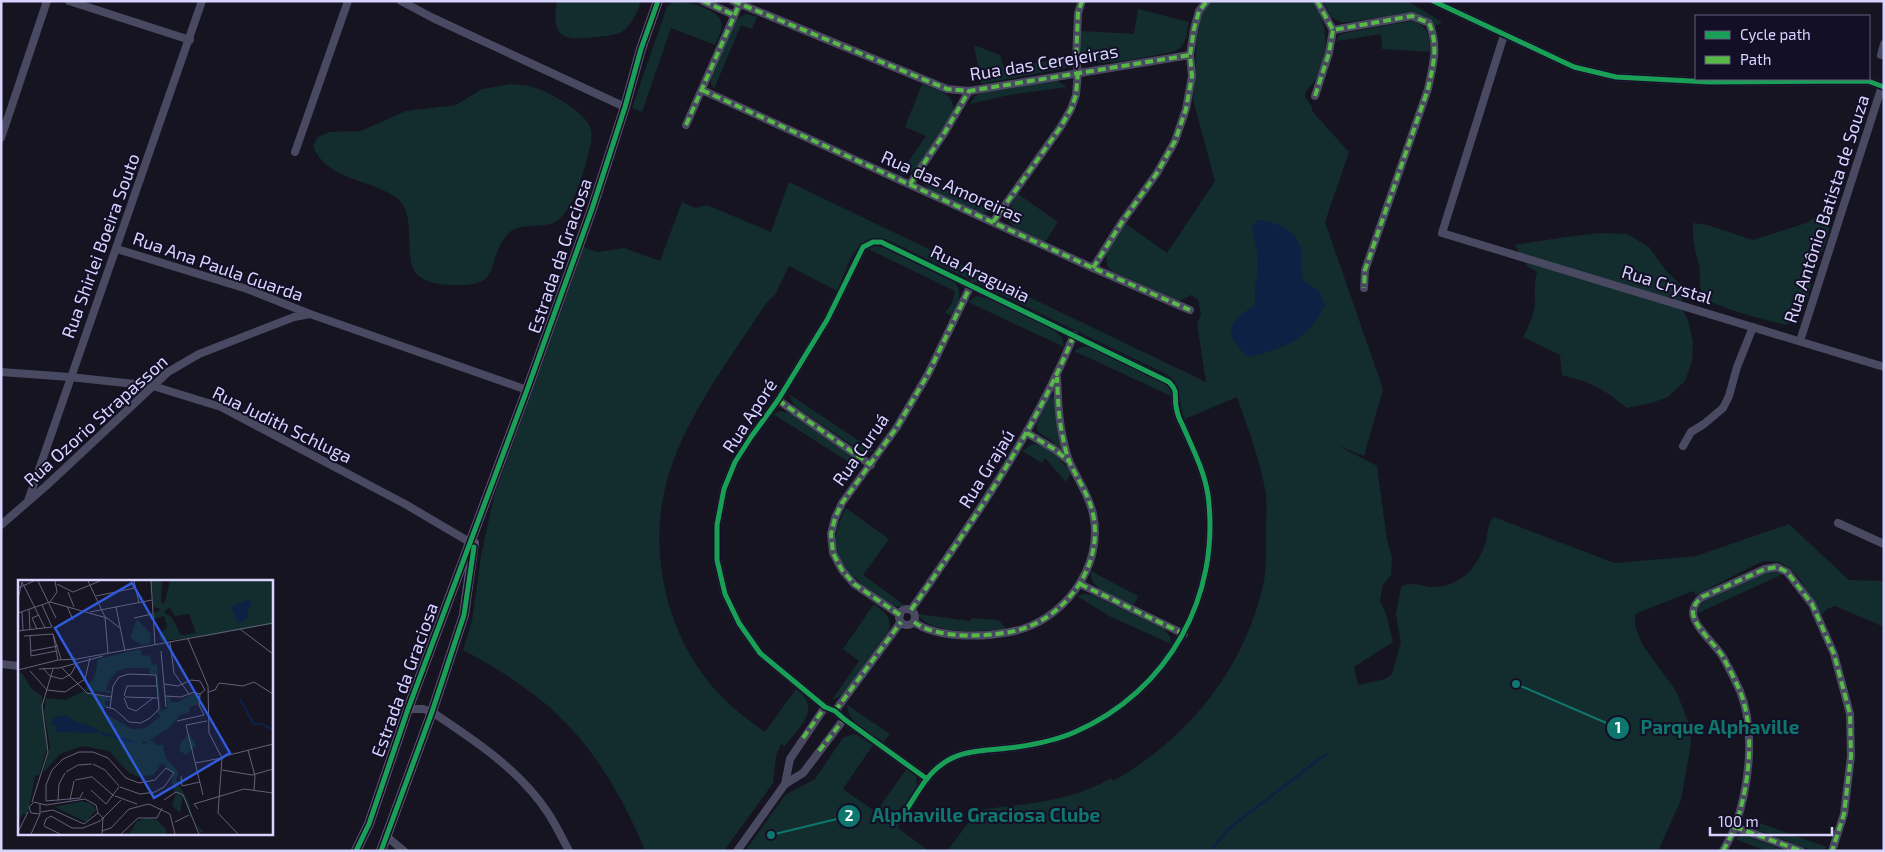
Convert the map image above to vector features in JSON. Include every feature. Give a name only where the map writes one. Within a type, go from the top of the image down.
[{"type":"main road","name":"Estrada da Graciosa","points":[[356,851],[369,824],[408,709],[472,543],[479,518],[592,209],[625,107],[641,49],[659,2]]},
{"type":"main road","name":"Estrada da Graciosa","points":[[382,851],[432,712],[464,615],[472,543]]},
{"type":"street","points":[[1,138],[47,1]]},
{"type":"street","points":[[69,1],[190,40]]},
{"type":"street","name":"Rua Shirlei Boeira Souto","points":[[28,501],[202,1]]},
{"type":"street","points":[[295,152],[348,1]]},
{"type":"street","points":[[401,1],[433,18],[625,107]]},
{"type":"street","points":[[704,1],[734,15]]},
{"type":"street","points":[[993,222],[1060,128],[1071,109],[1076,95],[1078,13],[1082,1]]},
{"type":"street","points":[[1093,268],[1122,222],[1157,173],[1174,141],[1186,109],[1192,76],[1190,56],[1194,28],[1199,11],[1207,1]]},
{"type":"street","points":[[1315,96],[1329,53],[1332,30],[1317,1]]},
{"type":"street","points":[[1433,1],[1574,67],[1616,77],[1699,82],[1868,81],[1883,86]]},
{"type":"street","points":[[686,125],[734,15],[736,3]]},
{"type":"street","name":"Rua das Cerejeiras","points":[[736,3],[947,89],[969,91],[1078,72],[1190,56]]},
{"type":"street","points":[[1332,30],[1412,16],[1429,23],[1435,36],[1434,63],[1428,90],[1365,270],[1364,288]]},
{"type":"street","name":"Rua Crystal","points":[[1504,35],[1442,233],[1884,367]]},
{"type":"street","points":[[1881,55],[1884,44]]},
{"type":"street","name":"Rua Antônio Batista de Souza","points":[[1800,341],[1883,86]]},
{"type":"street","name":"Rua das Amoreiras","points":[[702,90],[1093,268],[1190,310]]},
{"type":"street","points":[[910,184],[945,132],[969,91]]},
{"type":"street","name":"Rua Araguaia","points":[[873,242],[881,242],[1169,382],[1175,391],[1176,406],[1181,422],[1202,470],[1206,487],[1210,545],[1200,596],[1184,634],[1160,667],[1137,693],[1103,718],[1075,732],[1047,742],[955,756],[940,765],[927,779],[902,816]]},
{"type":"street","name":"Rua Aporé","points":[[873,242],[863,247],[827,320],[778,400],[735,462],[724,489],[717,525],[717,560],[725,594],[739,623],[760,653],[825,707],[835,711],[927,779]]},
{"type":"street","name":"Rua Ana Paula Guarda","points":[[117,249],[247,289],[310,314]]},
{"type":"street","name":"Rua Curuá","points":[[900,619],[854,584],[842,570],[833,553],[831,534],[835,518],[842,503],[897,427],[928,374],[971,285]]},
{"type":"street","points":[[310,314],[527,390]]},
{"type":"street","name":"Rua Ozorio Strapasson","points":[[1,525],[46,486],[168,372],[199,354],[294,316],[310,314]]},
{"type":"street","points":[[1683,446],[1691,432],[1723,408],[1753,327]]},
{"type":"street","name":"Rua Grajaú","points":[[911,610],[975,517],[1027,433],[1057,377],[1074,335]]},
{"type":"street","name":"Rua Judith Schluga","points":[[1,372],[153,386],[221,407],[405,504],[472,543]]},
{"type":"street","points":[[914,622],[919,626],[936,631],[962,635],[993,635],[1014,632],[1033,626],[1050,616],[1068,600],[1080,584],[1089,565],[1094,542],[1094,516],[1086,492],[1070,462],[1061,432],[1057,377]]},
{"type":"street","points":[[778,400],[871,465]]},
{"type":"street","points":[[1027,433],[1054,449],[1070,462]]},
{"type":"street","points":[[1838,523],[1884,544]]},
{"type":"street","points":[[1723,851],[1735,827],[1745,786],[1749,758],[1748,726],[1740,693],[1722,656],[1698,624],[1693,614],[1696,603],[1702,597],[1765,569],[1777,567],[1787,572],[1812,604],[1834,654],[1850,714],[1851,756],[1844,814],[1832,851]]},
{"type":"street","points":[[1080,584],[1184,634]]},
{"type":"street","points":[[835,711],[905,610],[911,610],[915,615],[914,622],[908,626],[900,619]]},
{"type":"street","points":[[1,664],[18,666]]},
{"type":"street","points":[[785,784],[790,759],[825,707]]},
{"type":"street","points":[[408,709],[423,709],[432,712],[484,747],[524,783],[548,812],[569,851]]},
{"type":"street","points":[[737,851],[785,784],[803,773],[844,719]]},
{"type":"street","points":[[1735,827],[1800,851]]},
{"type":"street","points":[[386,836],[404,851]]},
{"type":"green space","points":[[557,1],[641,1],[632,22],[620,33],[575,38],[568,37],[558,30],[556,23]]},
{"type":"green space","points":[[674,1],[695,4],[711,11],[717,15],[722,27],[715,45],[671,28],[642,112],[632,108],[667,7]]},
{"type":"green space","points":[[1210,1],[1313,1],[1322,19],[1326,39],[1324,58],[1317,77],[1306,92],[1305,97],[1312,107],[1312,111],[1349,152],[1325,222],[1383,389],[1364,456],[1337,445],[1377,466],[1387,540],[1392,557],[1391,575],[1383,585],[1380,601],[1386,614],[1393,642],[1354,667],[1358,685],[1385,679],[1392,674],[1401,643],[1396,614],[1401,587],[1409,584],[1434,587],[1443,586],[1455,582],[1466,575],[1480,555],[1486,542],[1489,525],[1494,517],[1614,563],[1696,556],[1789,524],[1849,580],[1884,581],[1884,627],[1835,606],[1827,609],[1822,615],[1798,577],[1789,568],[1779,562],[1763,561],[1696,595],[1693,591],[1635,614],[1635,625],[1642,644],[1676,691],[1690,726],[1691,744],[1681,800],[1658,851],[947,851],[978,810],[1046,801],[1080,792],[1111,778],[1113,781],[1165,745],[1188,723],[1227,674],[1242,646],[1254,617],[1265,573],[1266,495],[1258,458],[1237,397],[1185,419],[1178,389],[1173,379],[1168,375],[890,241],[878,238],[861,244],[850,261],[837,291],[789,266],[775,295],[767,302],[704,398],[674,459],[665,487],[660,517],[662,576],[669,606],[680,634],[694,661],[723,698],[765,732],[796,689],[804,696],[808,704],[808,711],[802,725],[785,746],[781,744],[776,756],[773,783],[724,851],[645,851],[619,795],[597,760],[571,728],[524,687],[463,650],[472,621],[481,556],[494,496],[584,247],[597,252],[624,248],[660,261],[682,202],[696,208],[707,205],[771,232],[789,182],[1206,382],[1197,324],[1201,314],[1198,300],[1191,295],[1180,301],[1113,272],[1107,266],[1106,254],[1126,224],[1167,253],[1215,181],[1193,100],[1197,31],[1201,16]]},
{"type":"green space","points":[[1327,1],[1407,1],[1442,22],[1434,27],[1432,24],[1410,13],[1342,23],[1331,17],[1324,3]]},
{"type":"green space","points":[[1138,9],[1189,22],[1185,40],[1181,47],[1172,52],[1112,62],[1100,63],[1084,58],[1080,48],[1081,31],[1134,34]]},
{"type":"green space","points":[[747,14],[757,17],[752,29],[741,25],[714,89],[711,84],[711,76],[735,21]]},
{"type":"green space","points":[[1411,21],[1421,25],[1427,32],[1430,52],[1382,49],[1381,34],[1336,41],[1339,35],[1345,33]]},
{"type":"green space","points":[[974,45],[1000,55],[1004,68],[1073,57],[1066,68],[981,84]]},
{"type":"green space","points":[[1052,80],[1058,81],[1067,87],[1009,95],[970,104],[975,96],[981,93]]},
{"type":"green space","points":[[512,84],[539,89],[554,96],[578,112],[589,125],[591,143],[578,188],[567,210],[553,223],[517,228],[507,235],[500,245],[491,271],[480,282],[469,285],[453,285],[427,281],[414,270],[411,261],[407,217],[404,207],[398,199],[388,192],[339,173],[319,158],[313,146],[318,137],[329,132],[361,131],[406,111],[456,105],[482,89]]},
{"type":"green space","points":[[922,84],[939,90],[948,96],[953,106],[953,112],[916,168],[907,175],[899,175],[926,136],[905,127]]},
{"type":"green space","points":[[922,175],[993,212],[981,213],[930,190],[924,184]]},
{"type":"green space","points":[[1018,194],[1058,222],[1045,242],[1018,230],[1009,221],[1011,205]]},
{"type":"green space","points":[[1831,208],[1828,235],[1814,272],[1806,302],[1798,315],[1786,325],[1728,309],[1708,300],[1703,295],[1693,240],[1693,223],[1708,225],[1753,240],[1806,223]]},
{"type":"green space","points":[[1600,233],[1627,234],[1649,247],[1667,272],[1680,284],[1683,291],[1681,307],[1688,320],[1693,342],[1692,361],[1685,381],[1668,397],[1627,408],[1597,387],[1562,375],[1560,355],[1523,337],[1534,311],[1537,272],[1527,266],[1515,245]]},
{"type":"green space","points":[[876,246],[884,248],[955,283],[958,287],[959,295],[958,303],[952,316],[945,313],[952,303],[955,291],[868,249]]},
{"type":"green space","points":[[976,296],[989,299],[1053,330],[1062,337],[1064,347],[968,302]]},
{"type":"green space","points":[[1081,347],[1089,347],[1165,384],[1170,389],[1171,396],[1074,351]]},
{"type":"green space","points":[[789,394],[874,451],[864,452],[858,449],[794,406]]},
{"type":"green space","points":[[1053,396],[1055,398],[1064,453],[1038,431],[1037,428],[1050,397]]},
{"type":"green space","points":[[781,411],[791,414],[853,457],[860,469],[773,414]]},
{"type":"green space","points":[[1032,444],[1044,447],[1059,459],[1071,473],[1066,482],[1045,458],[1042,463],[1022,451]]},
{"type":"green space","points":[[846,508],[889,539],[863,575],[903,606],[892,605],[864,585],[854,577],[840,558],[836,547],[836,536],[839,523]]},
{"type":"green space","points":[[1771,570],[1777,570],[1783,574],[1698,613],[1699,607],[1705,600]]},
{"type":"green space","points":[[1091,571],[1138,596],[1134,605],[1113,597],[1100,589],[1091,578]]},
{"type":"green space","points":[[1084,594],[1092,595],[1164,629],[1170,637],[1171,644],[1109,616],[1077,596]]},
{"type":"green space","points":[[874,604],[888,618],[889,630],[842,695],[832,700],[859,661],[843,649]]},
{"type":"green space","points":[[918,614],[970,621],[972,618],[998,620],[1006,628],[985,631],[946,629],[924,621]]},
{"type":"green space","points":[[847,705],[890,734],[884,742],[856,723],[848,711]]},
{"type":"green space","points":[[853,734],[873,745],[843,789],[876,812],[907,768],[916,777],[917,784],[916,790],[910,799],[895,815],[900,823],[898,828],[929,851],[745,851],[785,795],[815,779],[843,738]]},
{"type":"green space","points":[[1743,817],[1827,847],[1822,851],[1808,849],[1749,827]]},
{"type":"green space","points":[[1741,836],[1788,851],[1767,851],[1735,839]]},
{"type":"water","points":[[1257,220],[1280,225],[1297,239],[1302,254],[1301,268],[1304,282],[1319,290],[1325,305],[1312,326],[1297,339],[1273,350],[1249,357],[1237,346],[1231,331],[1237,319],[1244,312],[1254,307],[1258,264],[1252,227]]},
{"type":"waterway","points":[[1211,851],[1227,830],[1326,754]]},
{"type":"marked path","points":[[703,1],[734,15]]},
{"type":"marked path","points":[[733,1],[947,89],[969,91],[1190,55]]},
{"type":"marked path","points":[[993,222],[1060,128],[1071,109],[1076,95],[1078,13],[1082,1]]},
{"type":"marked path","points":[[1093,268],[1122,222],[1157,173],[1175,141],[1186,109],[1192,76],[1190,55],[1194,29],[1199,11],[1207,1]]},
{"type":"marked path","points":[[1317,1],[1333,30],[1412,16],[1429,23],[1434,40],[1434,56],[1428,89],[1365,270],[1364,288]]},
{"type":"marked path","points":[[686,125],[739,5]]},
{"type":"marked path","points":[[1315,96],[1329,53],[1333,30]]},
{"type":"marked path","points":[[702,90],[1093,268],[1190,310]]},
{"type":"marked path","points":[[910,184],[945,132],[969,91]]},
{"type":"marked path","points":[[900,615],[854,584],[842,570],[833,553],[831,534],[835,518],[842,503],[897,427],[928,374],[971,285]]},
{"type":"marked path","points":[[911,610],[1000,477],[1040,408],[1074,335]]},
{"type":"marked path","points":[[914,622],[924,628],[948,634],[974,636],[1010,632],[1029,627],[1047,617],[1076,590],[1086,572],[1092,554],[1095,534],[1091,507],[1066,452],[1058,405],[1057,377]]},
{"type":"marked path","points":[[778,400],[871,465]]},
{"type":"marked path","points":[[1027,433],[1054,449],[1070,462]]},
{"type":"marked path","points":[[1723,851],[1735,827],[1744,794],[1749,759],[1748,724],[1745,707],[1734,678],[1720,652],[1697,624],[1693,610],[1698,600],[1702,597],[1765,569],[1777,567],[1787,572],[1812,604],[1834,654],[1850,714],[1851,756],[1844,814],[1832,851]]},
{"type":"marked path","points":[[1080,584],[1184,634]]},
{"type":"marked path","points":[[835,711],[901,622]]},
{"type":"marked path","points":[[803,738],[825,707]]},
{"type":"marked path","points":[[819,751],[844,719]]},
{"type":"marked path","points":[[1735,827],[1801,851]]},
{"type":"cycle path","points":[[356,851],[369,824],[408,709],[527,390],[592,209],[625,107],[641,49],[658,1]]},
{"type":"cycle path","points":[[1433,1],[1574,67],[1616,77],[1709,82],[1868,81],[1884,87]]},
{"type":"cycle path","points":[[902,816],[920,789],[929,776],[949,760],[967,753],[1032,745],[1068,735],[1108,714],[1137,692],[1162,666],[1182,636],[1196,604],[1206,569],[1210,532],[1206,486],[1194,450],[1178,415],[1175,391],[1169,382],[881,242],[873,242],[863,247],[827,320],[778,400],[735,462],[724,489],[717,525],[717,560],[725,594],[739,623],[760,653],[825,707],[835,711],[844,719],[927,779]]},
{"type":"cycle path","points":[[381,851],[432,712],[464,615],[474,547]]},
{"type":"place","name":"Parque Alphaville","points":[[1516,684]]},
{"type":"place","name":"Alphaville Graciosa Clube","points":[[771,835]]}]
